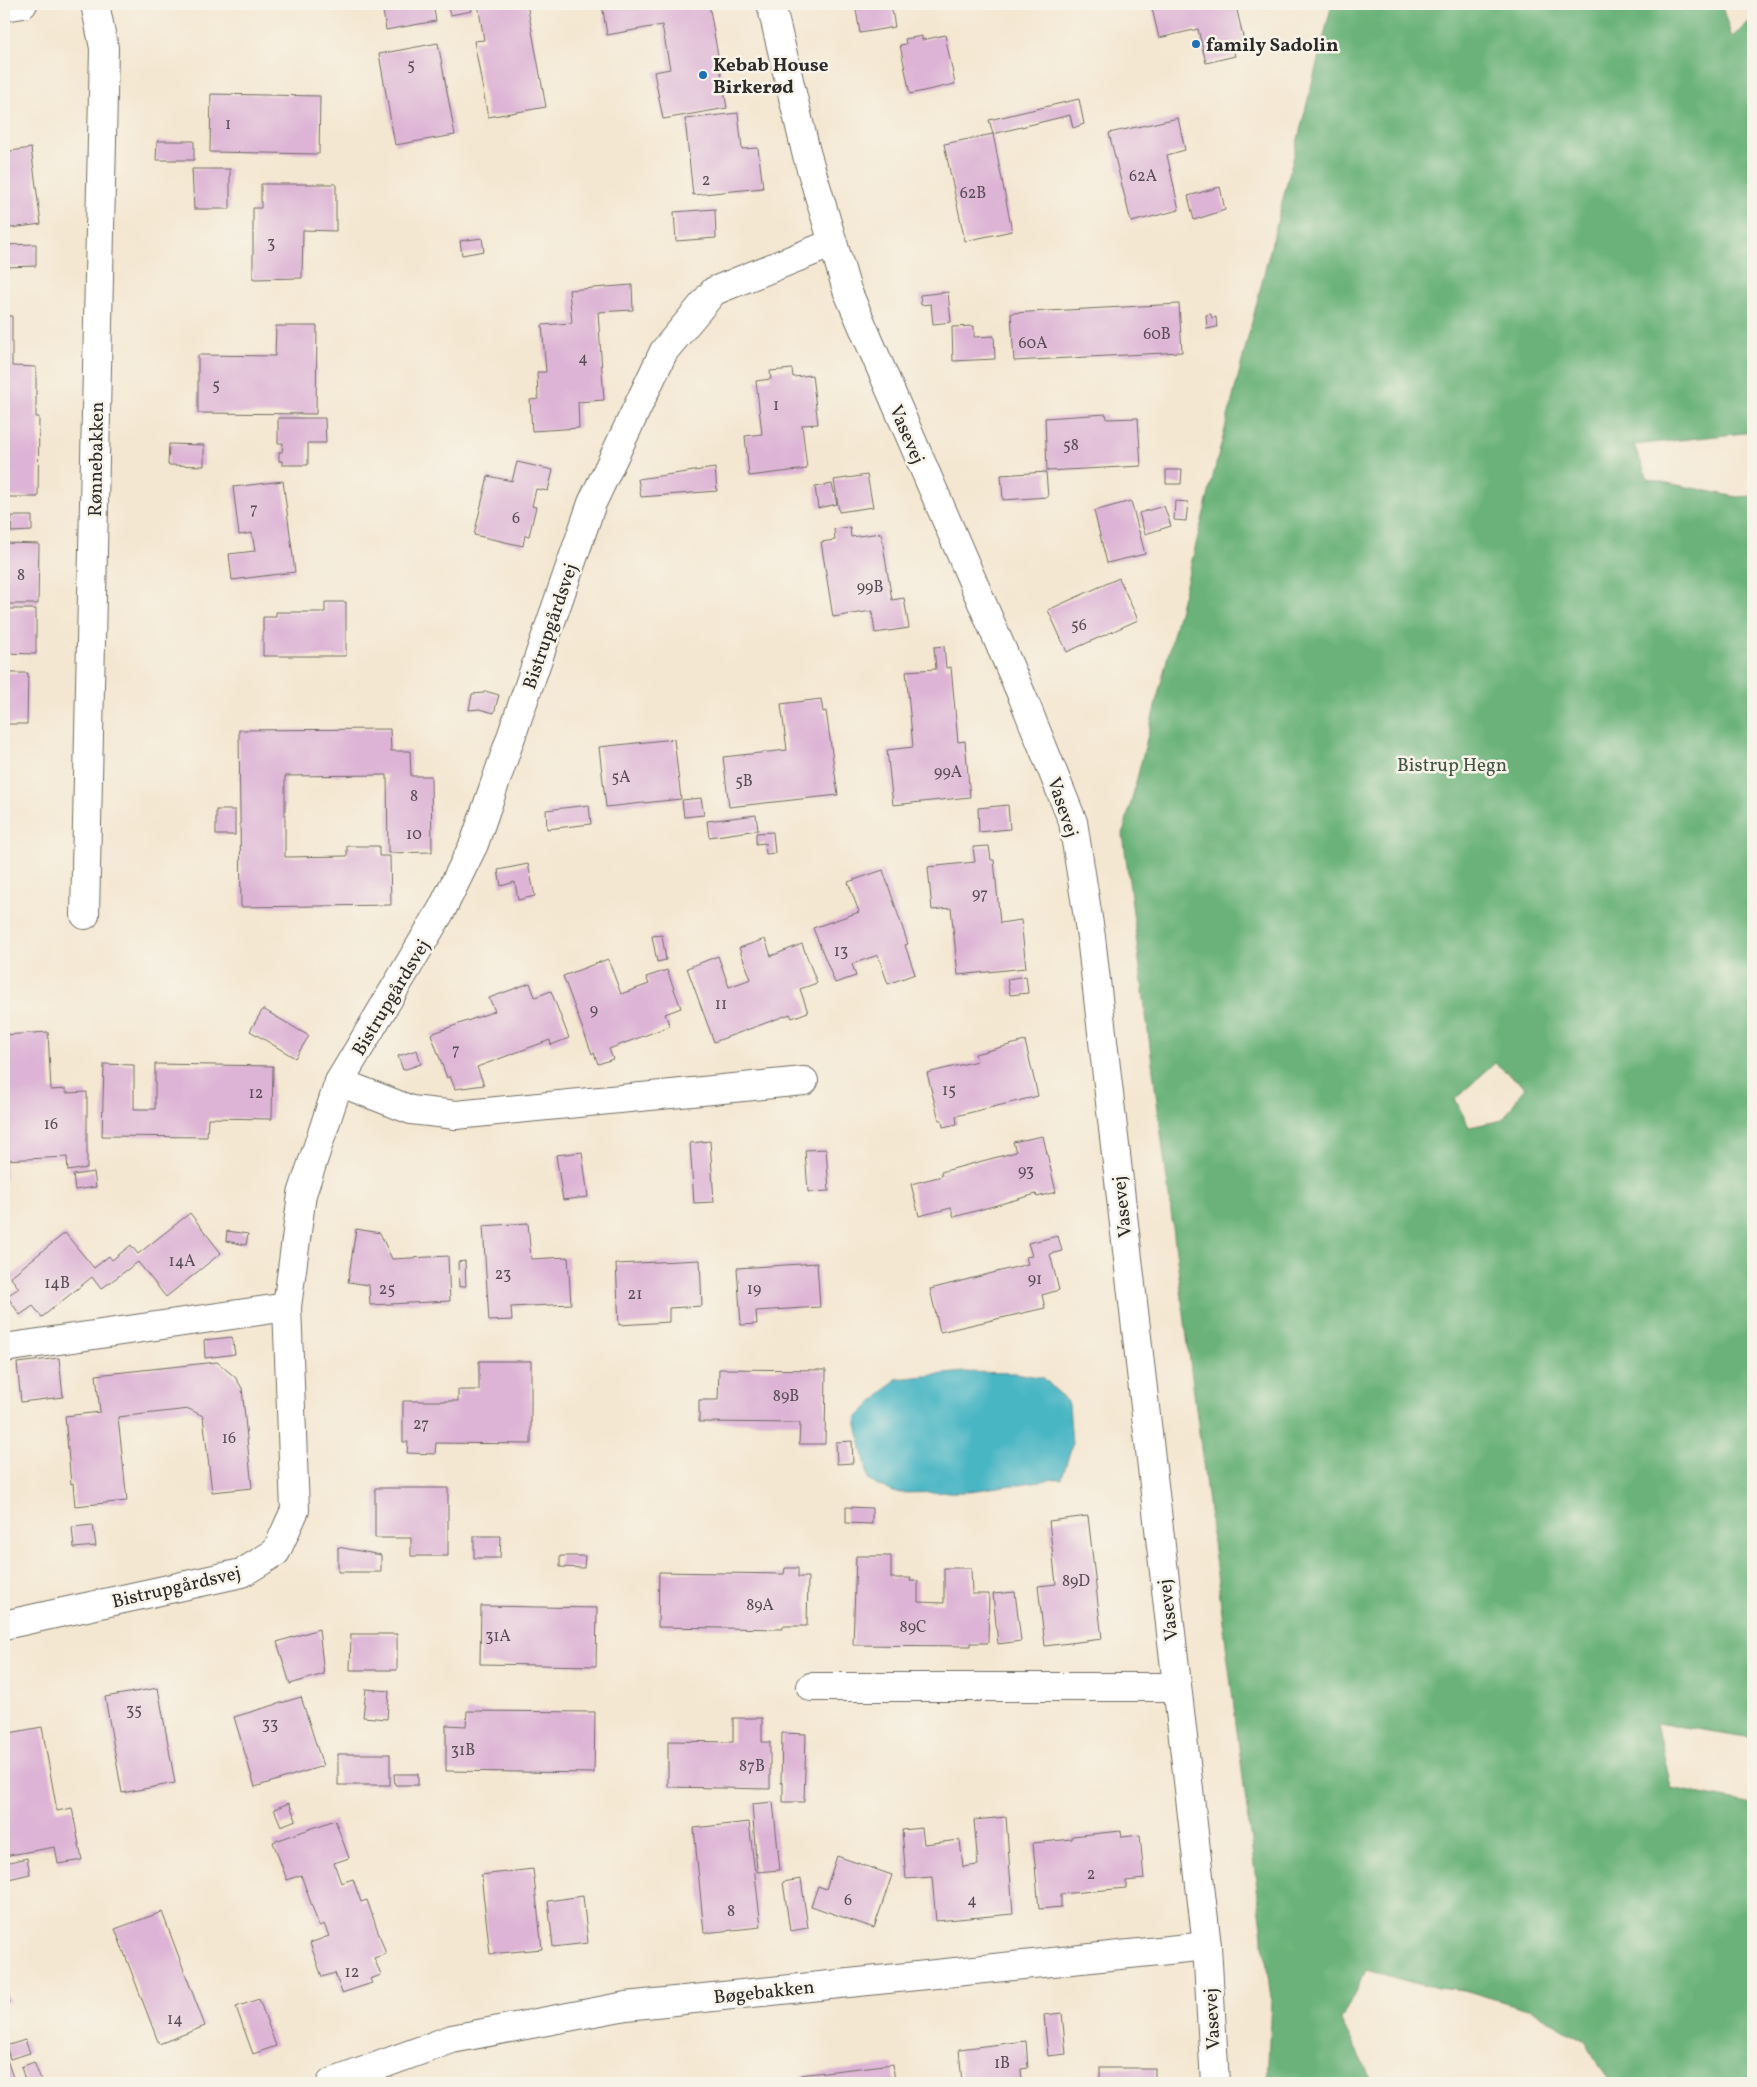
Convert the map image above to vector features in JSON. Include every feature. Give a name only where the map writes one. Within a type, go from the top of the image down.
[{"type":"street","points":[[4,7],[23,4]]},
{"type":"street","name":"Rønnebakken","points":[[85,915],[104,48],[95,4]]},
{"type":"street","name":"Vasevej","points":[[771,4],[806,152],[847,290],[1023,698],[1073,822],[1091,938],[1207,1946],[1215,2083]]},
{"type":"street","name":"Bistrupgårdsvej","points":[[4,1625],[242,1574],[276,1552],[296,1510],[287,1308],[302,1194],[339,1082],[442,909],[474,844],[592,503],[664,351],[714,291],[833,242]]},
{"type":"street","points":[[339,1082],[410,1110],[456,1115],[804,1081]]},
{"type":"street","points":[[4,1348],[287,1308]]},
{"type":"street","points":[[811,1687],[1176,1687]]},
{"type":"street","name":"Bøgebakken","points":[[331,2083],[452,2038],[626,2006],[1207,1946]]},
{"type":"green space","name":"Bistrup Hegn","points":[[1332,4],[1721,4],[1732,38],[1753,18],[1753,432],[1634,445],[1648,479],[1737,497],[1753,496],[1753,1738],[1657,1723],[1671,1788],[1753,1804],[1753,2083],[1609,2083],[1585,2041],[1531,2010],[1464,1990],[1422,1985],[1366,1970],[1341,2020],[1373,2083],[1267,2083],[1271,1999],[1123,834]],"holes":[[[1495,1063],[1525,1087],[1503,1120],[1469,1127],[1455,1099]]]},
{"type":"water","points":[[964,1372],[1016,1373],[1044,1378],[1069,1404],[1072,1445],[1062,1478],[963,1492],[896,1493],[869,1481],[856,1419],[896,1379]]},
{"type":"building","points":[[382,4],[433,4],[436,21],[386,30]]},
{"type":"building","points":[[447,4],[471,4],[472,11],[450,15]]},
{"type":"building","points":[[478,4],[527,4],[546,107],[488,117],[474,41],[484,40]]},
{"type":"building","points":[[602,4],[709,4],[727,108],[663,119],[654,72],[670,69],[662,25],[607,35]]},
{"type":"building","points":[[855,4],[891,4],[895,27],[860,33]]},
{"type":"building","points":[[1151,4],[1242,4],[1236,6],[1244,41],[1232,44],[1235,56],[1206,63],[1198,29],[1159,38]]},
{"type":"building","points":[[945,35],[955,84],[910,94],[900,45],[906,44],[905,39],[922,36],[922,40]]},
{"type":"building","points":[[438,43],[455,135],[395,145],[379,54]]},
{"type":"building","points":[[211,94],[320,96],[319,154],[210,152]]},
{"type":"building","points":[[1079,99],[1084,124],[1073,128],[1070,115],[993,134],[989,120]]},
{"type":"building","points":[[738,113],[742,149],[758,148],[763,188],[693,195],[685,119]]},
{"type":"building","points":[[1178,118],[1185,150],[1167,155],[1179,210],[1131,222],[1109,133]]},
{"type":"building","points":[[993,134],[1012,231],[965,241],[944,144]]},
{"type":"building","points":[[157,141],[194,141],[194,160],[156,160]]},
{"type":"building","points":[[31,148],[41,224],[4,229],[4,152]]},
{"type":"building","points":[[192,169],[230,169],[230,209],[194,209]]},
{"type":"building","points":[[261,184],[336,184],[336,231],[303,230],[302,278],[253,279],[253,208],[261,208]]},
{"type":"building","points":[[1220,187],[1225,210],[1194,220],[1188,196]]},
{"type":"building","points":[[715,209],[716,238],[676,241],[674,212]]},
{"type":"building","points":[[482,238],[484,251],[462,255],[460,241]]},
{"type":"building","points":[[36,244],[36,266],[4,267],[4,245]]},
{"type":"building","points":[[632,285],[633,310],[598,312],[604,400],[578,402],[579,428],[532,431],[530,400],[538,399],[537,372],[546,372],[542,325],[572,323],[569,290]]},
{"type":"building","points":[[948,292],[951,322],[933,324],[931,304],[921,305],[920,295]]},
{"type":"building","points":[[1179,304],[1182,352],[1014,361],[1011,313]]},
{"type":"building","points":[[1211,314],[1212,318],[1216,317],[1217,327],[1207,329],[1206,315]]},
{"type":"building","points":[[4,316],[12,316],[12,366],[36,367],[36,417],[39,417],[38,497],[4,497]]},
{"type":"building","points":[[276,326],[317,326],[316,414],[198,413],[198,355],[275,356]]},
{"type":"building","points":[[974,326],[974,337],[994,336],[995,359],[953,361],[952,327]]},
{"type":"building","points":[[792,369],[793,377],[812,375],[818,424],[802,425],[807,469],[749,476],[745,436],[762,434],[756,381],[771,379],[770,371]]},
{"type":"building","points":[[1106,414],[1107,419],[1138,418],[1141,466],[1047,471],[1045,418]]},
{"type":"building","points":[[278,418],[325,418],[326,443],[308,443],[308,465],[282,465],[282,461],[279,461],[279,452],[282,452],[283,443],[278,443]]},
{"type":"building","points":[[169,444],[204,445],[204,466],[168,465]]},
{"type":"building","points":[[517,462],[553,470],[548,491],[536,489],[532,506],[536,507],[529,536],[525,535],[523,546],[474,535],[488,476],[512,481]]},
{"type":"building","points":[[715,468],[717,491],[641,497],[638,479]]},
{"type":"building","points":[[1166,470],[1182,470],[1181,484],[1166,484]]},
{"type":"building","points":[[1046,472],[1048,497],[1003,500],[1001,475]]},
{"type":"building","points":[[867,475],[873,507],[839,512],[834,480]]},
{"type":"building","points":[[283,481],[295,572],[232,580],[229,554],[255,551],[252,533],[239,535],[233,487]]},
{"type":"building","points":[[832,484],[837,504],[818,508],[815,487]]},
{"type":"building","points":[[1131,501],[1145,554],[1107,563],[1094,511]]},
{"type":"building","points":[[1175,501],[1188,502],[1186,521],[1174,520]]},
{"type":"building","points":[[1164,506],[1171,526],[1145,534],[1139,513]]},
{"type":"building","points":[[12,516],[32,516],[32,531],[11,532]]},
{"type":"building","points":[[850,527],[851,537],[881,533],[892,600],[904,598],[909,628],[875,633],[872,611],[833,617],[821,542],[835,540],[834,529]]},
{"type":"building","points":[[4,543],[39,544],[38,604],[4,604]]},
{"type":"building","points":[[1119,578],[1138,620],[1067,652],[1048,610]]},
{"type":"building","points":[[325,602],[346,602],[346,656],[263,656],[263,617],[276,617],[276,612],[325,612]]},
{"type":"building","points":[[4,609],[36,609],[36,654],[4,653]]},
{"type":"building","points":[[944,646],[946,668],[951,667],[958,742],[965,741],[970,797],[893,805],[887,750],[913,747],[906,671],[936,669],[934,647]]},
{"type":"building","points":[[4,673],[28,673],[27,724],[4,724]]},
{"type":"building","points":[[485,691],[499,695],[494,713],[479,709],[469,710],[472,694],[484,693]]},
{"type":"building","points":[[821,699],[823,712],[826,711],[838,795],[729,807],[723,757],[787,750],[781,704]]},
{"type":"building","points":[[390,729],[391,751],[410,751],[411,776],[431,776],[432,852],[388,853],[387,775],[285,776],[285,857],[347,856],[347,846],[379,846],[379,856],[390,856],[391,905],[241,907],[239,730]]},
{"type":"building","points":[[674,739],[681,799],[606,807],[599,747]]},
{"type":"building","points":[[4,787],[6,787],[5,888],[4,888]]},
{"type":"building","points":[[701,798],[704,815],[684,817],[682,800]]},
{"type":"building","points":[[589,805],[591,824],[547,829],[546,810]]},
{"type":"building","points":[[1008,805],[1010,829],[979,832],[978,808]]},
{"type":"building","points":[[216,810],[235,810],[235,835],[216,835]]},
{"type":"building","points":[[756,815],[758,830],[709,837],[707,821]]},
{"type":"building","points":[[773,832],[775,853],[766,854],[765,843],[756,844],[756,833]]},
{"type":"building","points":[[989,846],[991,860],[994,860],[1000,923],[1021,920],[1026,968],[958,975],[951,908],[932,910],[928,867],[975,862],[973,847]]},
{"type":"building","points":[[528,864],[535,896],[518,900],[515,882],[501,886],[498,870]]},
{"type":"building","points":[[883,870],[908,944],[905,945],[915,974],[888,984],[878,955],[852,964],[856,976],[835,983],[813,928],[859,912],[848,882]]},
{"type":"building","points":[[662,935],[666,960],[657,962],[652,936]]},
{"type":"building","points":[[765,939],[771,956],[802,944],[817,983],[800,989],[808,1012],[792,1018],[790,1014],[714,1042],[687,968],[718,956],[729,987],[751,979],[739,948]]},
{"type":"building","points":[[608,959],[621,994],[649,984],[646,977],[667,970],[681,1008],[665,1014],[670,1026],[609,1049],[613,1059],[598,1064],[594,1053],[592,1054],[563,976]]},
{"type":"building","points":[[1026,976],[1028,993],[1010,995],[1007,979]]},
{"type":"building","points":[[530,983],[535,997],[551,991],[569,1038],[551,1045],[550,1040],[477,1067],[484,1085],[455,1089],[450,1076],[447,1078],[431,1034],[495,1011],[489,998]]},
{"type":"building","points":[[263,1009],[309,1036],[295,1058],[250,1031]]},
{"type":"building","points":[[48,1032],[51,1090],[66,1089],[66,1093],[87,1092],[87,1168],[68,1171],[67,1157],[5,1160],[6,1179],[4,1179],[4,1035]]},
{"type":"building","points":[[1025,1041],[1038,1096],[956,1116],[957,1124],[943,1127],[942,1120],[939,1120],[927,1073],[977,1061],[975,1054]]},
{"type":"building","points":[[417,1050],[421,1064],[403,1070],[398,1056]]},
{"type":"building","points":[[104,1064],[134,1065],[134,1109],[155,1109],[155,1064],[273,1066],[272,1119],[208,1118],[207,1137],[102,1136]]},
{"type":"building","points":[[1043,1136],[1056,1192],[1037,1197],[1036,1194],[954,1217],[951,1208],[919,1216],[911,1184],[942,1176],[941,1172],[1016,1152],[1013,1142]]},
{"type":"building","points":[[710,1141],[714,1202],[694,1203],[690,1143]]},
{"type":"building","points":[[826,1149],[829,1191],[808,1192],[805,1150]]},
{"type":"building","points":[[582,1152],[588,1197],[563,1200],[556,1155]]},
{"type":"building","points":[[94,1172],[96,1187],[75,1190],[73,1175]]},
{"type":"building","points":[[190,1213],[221,1253],[166,1297],[138,1262],[101,1289],[92,1277],[42,1317],[33,1306],[20,1315],[7,1296],[19,1288],[10,1277],[65,1233],[94,1268],[109,1256],[112,1260],[131,1245],[138,1254]]},
{"type":"building","points":[[528,1223],[531,1259],[568,1257],[571,1304],[511,1307],[512,1320],[489,1321],[483,1226]]},
{"type":"building","points":[[356,1229],[380,1233],[392,1259],[448,1256],[450,1301],[370,1305],[369,1285],[348,1282]]},
{"type":"building","points":[[227,1231],[248,1234],[246,1245],[226,1241]]},
{"type":"building","points":[[1058,1236],[1062,1251],[1050,1254],[1059,1290],[1042,1295],[1045,1308],[940,1332],[930,1289],[1028,1264],[1026,1257],[1032,1256],[1028,1243]]},
{"type":"building","points":[[700,1260],[702,1306],[669,1308],[669,1322],[619,1325],[616,1264]]},
{"type":"building","points":[[465,1261],[466,1286],[459,1287],[458,1262]]},
{"type":"building","points":[[817,1263],[820,1307],[756,1311],[757,1324],[741,1325],[737,1268]]},
{"type":"building","points":[[232,1337],[235,1354],[205,1358],[204,1340]]},
{"type":"building","points":[[59,1358],[63,1397],[21,1402],[17,1363]]},
{"type":"building","points":[[479,1361],[531,1361],[531,1444],[436,1443],[435,1454],[407,1453],[408,1442],[403,1442],[403,1401],[458,1401],[458,1390],[479,1390]]},
{"type":"building","points":[[217,1362],[235,1377],[242,1388],[252,1488],[212,1492],[203,1416],[189,1409],[118,1417],[127,1501],[75,1506],[73,1483],[71,1484],[65,1416],[100,1412],[96,1375]]},
{"type":"building","points":[[719,1369],[826,1370],[825,1444],[799,1444],[800,1423],[699,1422],[699,1400],[718,1400]]},
{"type":"building","points":[[852,1441],[853,1463],[837,1464],[836,1442]]},
{"type":"building","points":[[375,1488],[448,1488],[448,1556],[411,1556],[411,1538],[375,1538]]},
{"type":"building","points":[[846,1507],[872,1508],[872,1524],[846,1523]]},
{"type":"building","points":[[1088,1516],[1102,1639],[1045,1646],[1038,1586],[1056,1584],[1049,1521]]},
{"type":"building","points":[[93,1525],[96,1546],[74,1548],[72,1527]]},
{"type":"building","points":[[474,1536],[501,1536],[500,1558],[474,1558]]},
{"type":"building","points":[[338,1547],[381,1555],[381,1572],[338,1572]]},
{"type":"building","points":[[560,1556],[585,1556],[584,1568],[560,1567]]},
{"type":"building","points":[[856,1556],[891,1556],[891,1578],[911,1578],[910,1581],[918,1581],[918,1602],[944,1603],[944,1568],[971,1568],[972,1594],[989,1594],[988,1643],[971,1643],[971,1646],[853,1645]]},
{"type":"building","points":[[785,1568],[798,1568],[798,1577],[808,1577],[807,1626],[783,1626],[783,1629],[658,1627],[659,1572],[784,1574]]},
{"type":"building","points":[[1015,1592],[1021,1641],[998,1644],[993,1594]]},
{"type":"building","points":[[481,1606],[597,1608],[596,1666],[480,1664]]},
{"type":"building","points":[[319,1629],[324,1674],[290,1684],[277,1642]]},
{"type":"building","points":[[351,1634],[397,1634],[397,1670],[350,1670]]},
{"type":"building","points":[[158,1688],[175,1783],[122,1793],[105,1697]]},
{"type":"building","points":[[366,1689],[389,1691],[387,1719],[363,1717]]},
{"type":"building","points":[[301,1697],[323,1766],[255,1787],[234,1717]]},
{"type":"building","points":[[467,1711],[595,1712],[594,1773],[446,1771],[446,1725],[466,1726]]},
{"type":"building","points":[[733,1718],[762,1718],[762,1742],[770,1742],[770,1789],[668,1787],[668,1741],[733,1742]]},
{"type":"building","points":[[42,1727],[57,1811],[72,1808],[82,1860],[58,1864],[55,1847],[4,1856],[4,1734]]},
{"type":"building","points":[[782,1733],[806,1734],[804,1802],[783,1802],[783,1783],[781,1783]]},
{"type":"building","points":[[338,1754],[390,1754],[390,1785],[338,1785]]},
{"type":"building","points":[[394,1774],[418,1774],[418,1785],[395,1785]]},
{"type":"building","points":[[773,1802],[780,1870],[757,1872],[752,1804]]},
{"type":"building","points":[[289,1803],[296,1820],[281,1826],[274,1809]]},
{"type":"building","points":[[1006,1817],[1013,1914],[936,1921],[932,1877],[906,1879],[902,1830],[922,1828],[924,1844],[960,1840],[963,1867],[978,1865],[974,1820]]},
{"type":"building","points":[[335,1820],[349,1858],[334,1863],[341,1883],[353,1879],[361,1902],[367,1900],[386,1954],[374,1958],[381,1975],[370,1979],[372,1983],[342,1993],[335,1973],[322,1977],[310,1943],[329,1936],[324,1924],[319,1926],[301,1875],[287,1880],[273,1842]]},
{"type":"building","points":[[749,1822],[761,1927],[704,1933],[694,1828]]},
{"type":"building","points":[[1121,1831],[1122,1837],[1140,1835],[1144,1879],[1126,1881],[1126,1888],[1061,1894],[1061,1907],[1039,1909],[1033,1843],[1072,1839],[1072,1836]]},
{"type":"building","points":[[837,1856],[892,1875],[874,1928],[811,1906],[818,1886],[826,1889]]},
{"type":"building","points":[[27,1858],[30,1874],[9,1879],[5,1863]]},
{"type":"building","points":[[533,1869],[542,1949],[490,1954],[481,1875]]},
{"type":"building","points":[[801,1879],[808,1928],[790,1931],[783,1882]]},
{"type":"building","points":[[583,1896],[588,1943],[553,1947],[548,1901]]},
{"type":"building","points":[[162,1912],[205,2026],[159,2044],[115,1929]]},
{"type":"building","points":[[4,1989],[10,2002],[4,2004]]},
{"type":"building","points":[[259,1999],[276,2046],[253,2054],[236,2007]]},
{"type":"building","points":[[1062,2013],[1066,2054],[1048,2056],[1044,2015]]},
{"type":"building","points":[[25,2040],[30,2053],[10,2059],[6,2046]]},
{"type":"building","points":[[1026,2041],[1028,2068],[1021,2069],[1022,2083],[962,2083],[959,2049]]},
{"type":"building","points":[[6,2057],[15,2083],[4,2083],[4,2058]]},
{"type":"building","points":[[34,2062],[42,2083],[26,2083],[21,2067]]},
{"type":"building","points":[[893,2064],[895,2083],[801,2083],[800,2075]]},
{"type":"building","points":[[1100,2068],[1155,2068],[1155,2083],[1100,2083]]},
{"type":"place","name":"family Sadolin","points":[[1196,44]]},
{"type":"place","name":"Kebab House Birkerød","points":[[703,75]]}]
